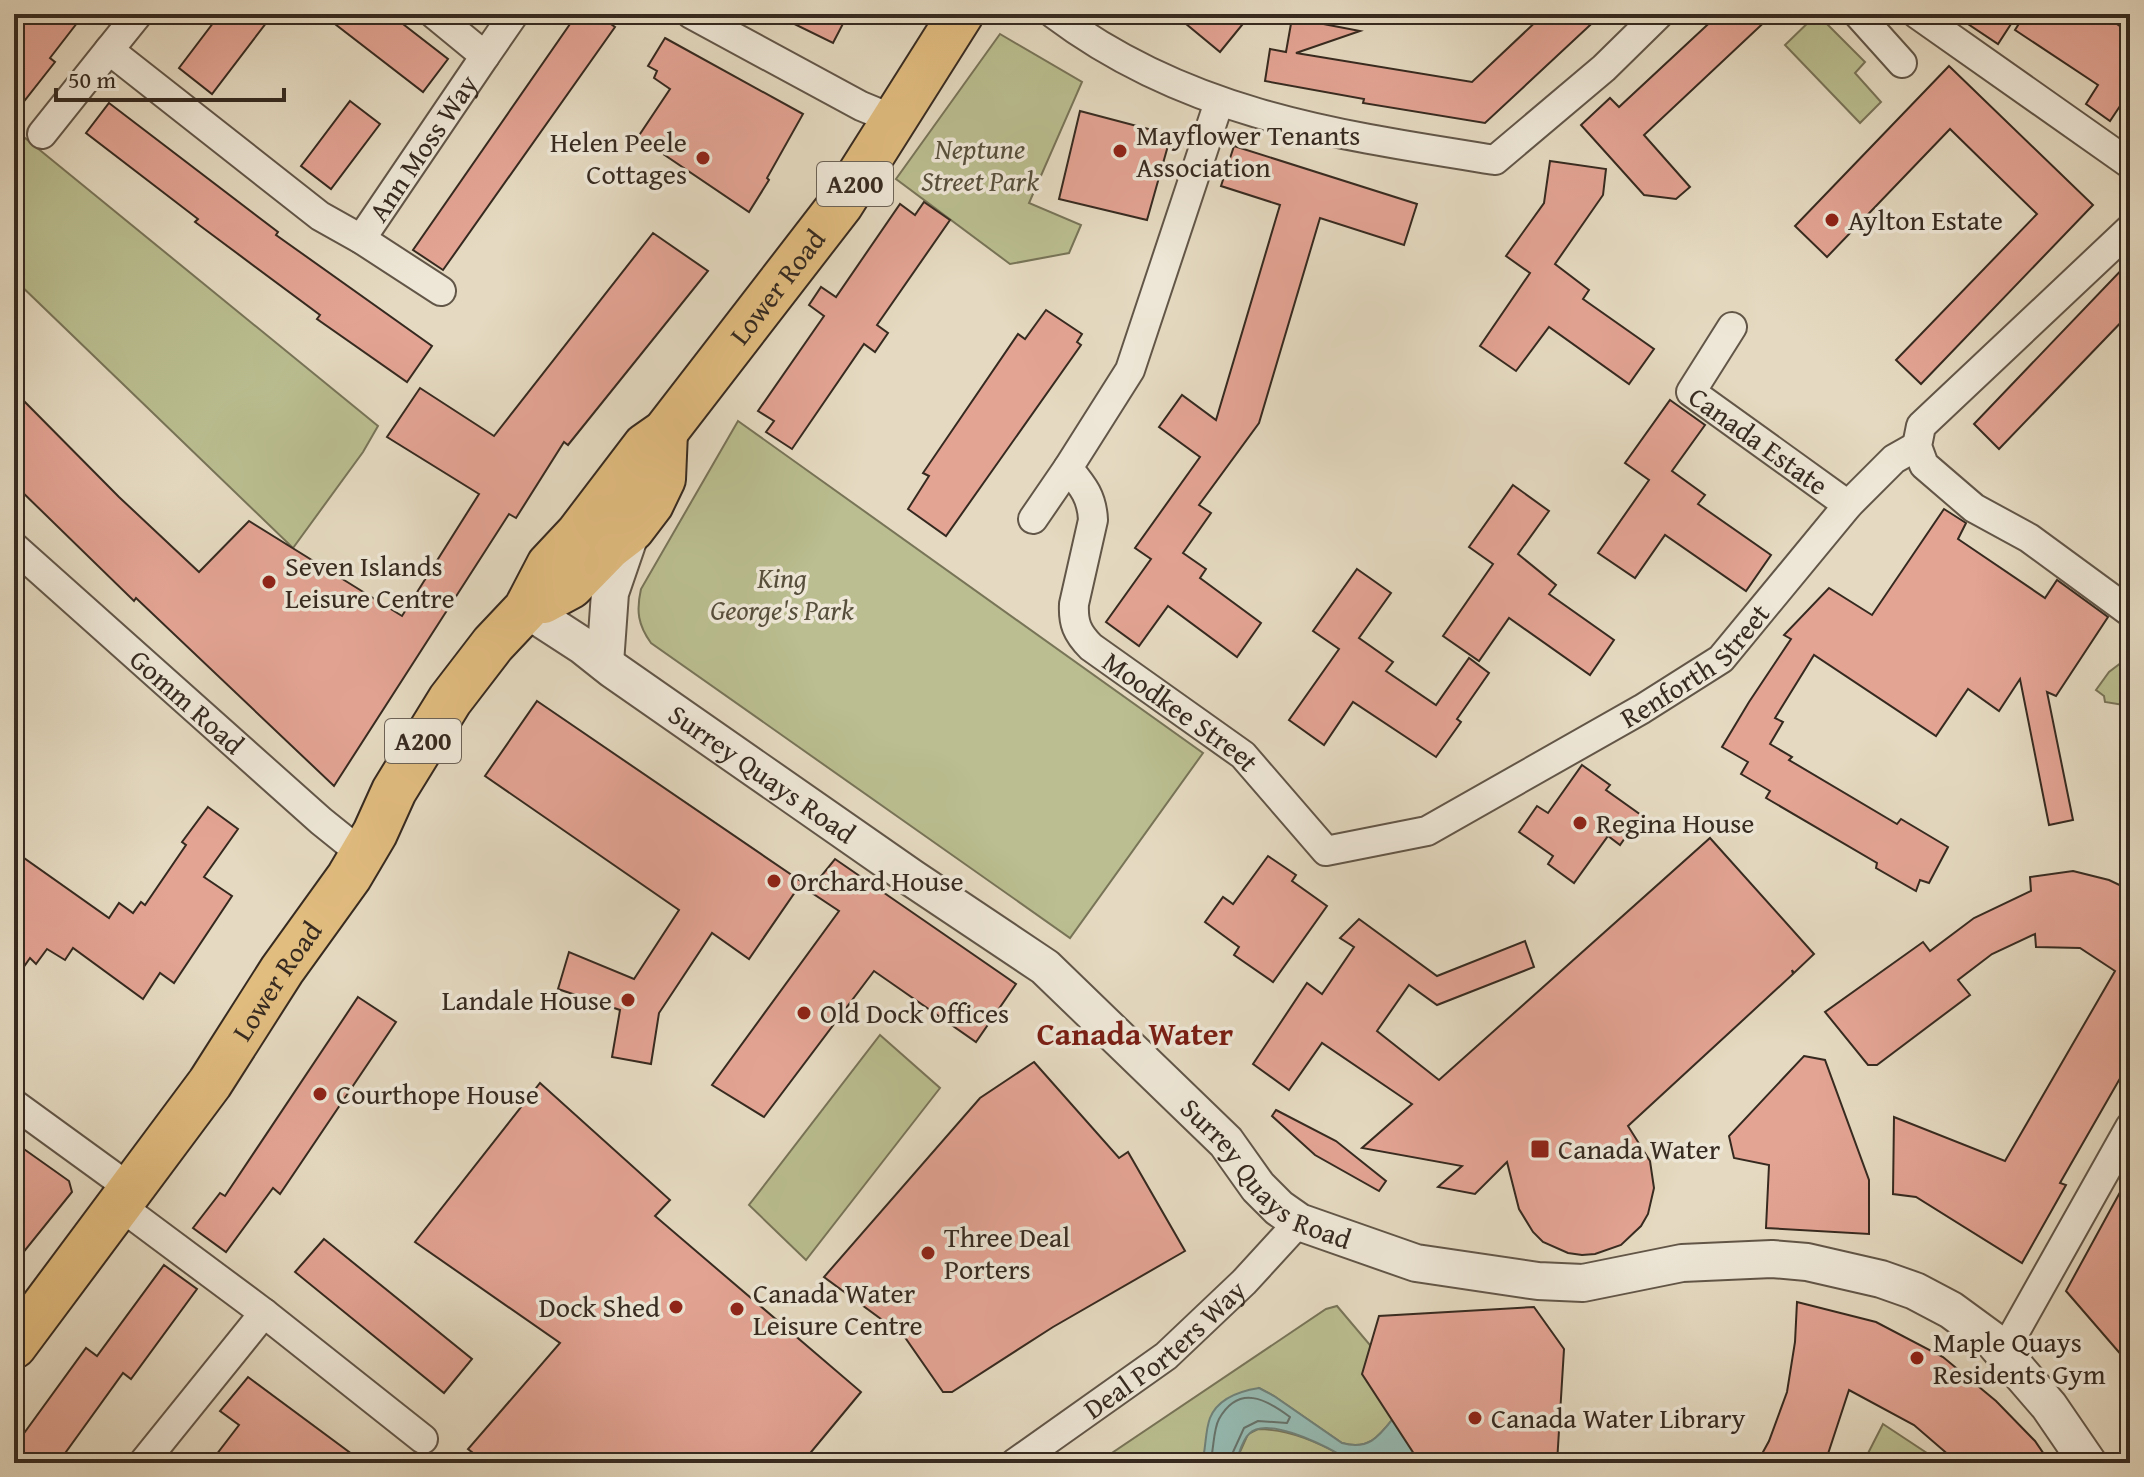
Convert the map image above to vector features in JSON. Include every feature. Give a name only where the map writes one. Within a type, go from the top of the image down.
[{"type":"main road","name":"Lower Road","points":[[665,432],[841,204],[961,14]]},
{"type":"main road","name":"A200","points":[[526,609],[571,586],[610,546],[632,529],[651,504],[663,479],[665,432]]},
{"type":"main road","name":"A200","points":[[526,609],[549,565],[578,534],[645,446],[665,432]]},
{"type":"main road","name":"Lower Road","points":[[14,1346],[210,1083],[282,970],[362,854],[394,791],[443,711],[493,644],[526,609]]},
{"type":"street","points":[[42,134],[138,14]]},
{"type":"street","name":"Ann Moss Way","points":[[434,14],[485,56]]},
{"type":"street","name":"Ann Moss Way","points":[[361,239],[514,14]]},
{"type":"street","points":[[691,14],[861,106],[895,120]]},
{"type":"street","points":[[1054,14],[1128,63],[1219,102],[1341,135],[1495,160],[1604,68],[1659,14]]},
{"type":"street","points":[[1858,14],[1902,63]]},
{"type":"street","points":[[1879,37],[1910,14]]},
{"type":"street","points":[[1917,14],[2130,164]]},
{"type":"street","name":"Ann Moss Way","points":[[109,50],[320,216],[441,291]]},
{"type":"street","points":[[1033,519],[1130,370],[1219,102]]},
{"type":"street","name":"Renforth Street","points":[[1427,831],[1642,709],[1721,659],[1848,505],[1894,459],[1917,446],[1921,426],[2130,229]]},
{"type":"street","name":"Canada Estate","points":[[1732,327],[1691,392],[1848,505]]},
{"type":"street","points":[[1917,446],[1924,465],[1974,508],[2029,538],[2130,612]]},
{"type":"street","name":"Moodkee Street","points":[[1068,468],[1087,491],[1093,505],[1093,520],[1074,604],[1075,626],[1079,635],[1091,647],[1243,755],[1326,851],[1427,831]]},
{"type":"street","points":[[605,663],[610,593],[632,529]]},
{"type":"street","name":"Gomm Road","points":[[14,547],[362,854]]},
{"type":"street","name":"Surrey Quays Road","points":[[526,609],[1045,967],[1226,1142],[1258,1187],[1299,1222],[1416,1263],[1538,1281],[1583,1283],[1682,1263],[1772,1259],[1818,1264],[1881,1279],[1915,1291],[1951,1310],[1992,1340],[2049,1406],[2088,1463]]},
{"type":"street","points":[[14,1104],[264,1313],[423,1439]]},
{"type":"street","points":[[2003,1353],[2130,1127]]},
{"type":"street","name":"Deal Porters Way","points":[[1015,1463],[1166,1356],[1244,1282],[1299,1222]]},
{"type":"street","points":[[143,1463],[264,1313]]},
{"type":"green space","points":[[1817,14],[1865,62],[1855,73],[1881,102],[1860,123],[1785,45]]},
{"type":"green space","name":"Neptune Street Park","points":[[1000,34],[1082,82],[1029,203],[1081,225],[1069,253],[1010,264],[896,179]]},
{"type":"green space","points":[[14,129],[378,426],[363,452],[293,548],[14,279]]},
{"type":"green space","name":"King George's Park","points":[[738,421],[1203,753],[1070,938],[651,643],[639,618],[641,589]]},
{"type":"green space","points":[[2130,656],[2130,706],[2105,702],[2104,696],[2096,690],[2109,672]]},
{"type":"green space","points":[[880,1035],[940,1088],[806,1260],[749,1205]]},
{"type":"green space","points":[[1337,1306],[1370,1345],[1396,1415],[1374,1440],[1360,1445],[1342,1443],[1259,1388],[1205,1451],[1202,1463],[1097,1463],[1326,1309]]},
{"type":"green space","points":[[1883,1424],[1942,1463],[1863,1463]]},
{"type":"green space","points":[[1258,1429],[1290,1433],[1310,1440],[1339,1454],[1340,1463],[1235,1463],[1248,1434]]},
{"type":"water","points":[[1259,1388],[1342,1443],[1352,1445],[1374,1440],[1396,1415],[1458,1463],[1340,1463],[1339,1454],[1320,1444],[1268,1428],[1249,1434],[1235,1463],[1202,1463],[1208,1423],[1218,1405],[1244,1391]]},
{"type":"building","points":[[28,14],[84,14],[50,58],[55,62],[14,114],[14,32]]},
{"type":"building","points":[[220,14],[273,14],[212,94],[179,68]]},
{"type":"building","points":[[322,14],[390,14],[448,59],[423,92]]},
{"type":"building","points":[[577,14],[597,14],[615,27],[443,270],[413,250]]},
{"type":"building","points":[[774,14],[848,14],[833,43]]},
{"type":"building","points":[[1174,14],[1251,14],[1220,52]]},
{"type":"building","points":[[1544,14],[1602,14],[1485,123],[1363,103],[1364,99],[1265,81],[1270,49],[1286,52],[1292,18],[1360,31],[1296,53],[1472,82]]},
{"type":"building","points":[[1719,14],[1773,14],[1644,135],[1690,187],[1676,199],[1644,195],[1581,125],[1610,98],[1619,107]]},
{"type":"building","points":[[1953,14],[1997,14],[2011,24],[1998,44]]},
{"type":"building","points":[[2025,14],[2102,14],[2130,33],[2130,91],[2110,121],[2086,104],[2098,85],[2015,30]]},
{"type":"building","points":[[665,38],[803,114],[749,212],[638,137],[670,89],[654,78],[657,71],[648,66]]},
{"type":"building","name":"Aylton Estate","points":[[1949,66],[2093,205],[1921,384],[1896,360],[2037,214],[1950,129],[1827,257],[1795,226]]},
{"type":"building","points":[[350,101],[380,124],[331,189],[301,166]]},
{"type":"building","points":[[109,103],[278,232],[276,235],[432,346],[407,382],[317,319],[320,315],[195,222],[198,219],[86,133]]},
{"type":"building","points":[[1080,111],[1171,135],[1147,220],[1059,199]]},
{"type":"building","points":[[1234,146],[1417,204],[1404,245],[1320,218],[1259,423],[1199,505],[1211,513],[1183,553],[1206,569],[1200,578],[1261,623],[1237,657],[1168,606],[1139,646],[1106,622],[1151,559],[1135,548],[1200,457],[1159,427],[1182,395],[1216,420],[1280,205],[1221,186]]},
{"type":"building","points":[[1550,161],[1606,169],[1603,195],[1555,264],[1589,290],[1583,299],[1654,349],[1629,384],[1549,327],[1516,371],[1480,346],[1530,273],[1506,256],[1544,203]]},
{"type":"building","points":[[924,202],[950,220],[877,325],[888,333],[875,352],[864,344],[792,449],[766,432],[774,421],[758,411],[824,316],[809,305],[821,287],[836,297],[900,204],[915,215]]},
{"type":"building","name":"Seven Islands Leisure Centre","points":[[653,233],[708,271],[568,445],[564,442],[516,518],[509,514],[334,786],[136,598],[134,601],[14,484],[14,391],[199,572],[249,521],[402,616],[479,494],[387,437],[420,388],[494,436]]},
{"type":"building","points":[[2130,261],[2130,313],[1999,449],[1974,424]]},
{"type":"building","points":[[1046,310],[1082,334],[1077,342],[1081,345],[946,536],[908,509],[929,476],[923,473],[1018,334],[1025,339]]},
{"type":"building","points":[[1670,400],[1705,425],[1672,471],[1705,495],[1698,504],[1771,555],[1746,591],[1665,535],[1635,578],[1598,553],[1649,480],[1625,463]]},
{"type":"building","points":[[1513,485],[1549,511],[1518,554],[1556,585],[1549,594],[1614,640],[1590,675],[1509,618],[1479,661],[1443,636],[1493,564],[1469,547]]},
{"type":"building","points":[[1944,509],[1966,523],[1958,539],[2045,598],[2057,580],[2108,617],[2056,696],[2047,692],[2073,820],[2049,825],[2020,679],[1999,711],[1968,689],[1936,736],[1814,655],[1775,718],[1783,722],[1770,744],[1792,757],[1789,760],[1897,824],[1901,819],[1948,847],[1929,883],[1920,880],[1916,891],[1876,868],[1877,863],[1766,798],[1770,791],[1741,774],[1748,762],[1722,747],[1791,639],[1784,635],[1829,588],[1872,615]]},
{"type":"building","points":[[1357,569],[1391,593],[1359,638],[1393,662],[1386,671],[1436,705],[1469,658],[1489,673],[1457,719],[1461,722],[1436,757],[1353,702],[1324,745],[1289,720],[1339,649],[1313,631]]},
{"type":"building","points":[[537,701],[802,882],[749,959],[712,933],[659,1013],[651,1064],[612,1057],[620,1010],[558,989],[569,952],[634,979],[679,910],[485,776]]},
{"type":"building","name":"Regina House","points":[[1582,765],[1610,785],[1606,790],[1641,815],[1620,845],[1608,836],[1574,883],[1548,864],[1553,856],[1519,832],[1537,806],[1548,813]]},
{"type":"building","points":[[208,807],[238,829],[204,877],[232,896],[174,983],[160,973],[143,999],[73,948],[65,960],[47,949],[36,964],[30,958],[14,981],[14,851],[109,918],[119,903],[133,913],[141,902],[145,905],[186,845],[182,842]]},
{"type":"building","points":[[1710,838],[1814,954],[1794,973],[1792,970],[1793,974],[1628,1126],[1650,1161],[1654,1188],[1648,1214],[1641,1226],[1621,1245],[1582,1255],[1568,1253],[1543,1242],[1519,1209],[1507,1162],[1475,1194],[1438,1187],[1462,1166],[1362,1148],[1412,1104],[1322,1043],[1289,1090],[1253,1064],[1307,983],[1322,994],[1354,947],[1340,938],[1359,919],[1437,976],[1525,941],[1534,967],[1437,1005],[1409,985],[1377,1031],[1439,1080]]},
{"type":"building","points":[[1268,856],[1296,875],[1292,881],[1327,906],[1273,982],[1234,955],[1239,947],[1205,922],[1223,897],[1233,904]]},
{"type":"building","name":"Old Dock Offices","points":[[835,859],[1016,984],[976,1042],[874,971],[764,1117],[712,1085],[839,911],[809,891]]},
{"type":"building","points":[[2073,871],[2109,880],[2130,890],[2130,1061],[2060,1183],[2066,1185],[2022,1263],[1916,1197],[1893,1194],[1894,1117],[2005,1161],[2115,971],[2080,948],[2036,947],[2035,934],[1992,954],[1958,980],[1970,995],[1877,1065],[1868,1065],[1825,1012],[1923,942],[1930,951],[1974,918],[2031,891],[2030,877]]},
{"type":"building","name":"Courthope House","points":[[358,997],[396,1022],[280,1194],[273,1188],[226,1252],[193,1228],[220,1193],[225,1196]]},
{"type":"building","points":[[1804,1056],[1825,1060],[1869,1180],[1869,1234],[1766,1228],[1769,1165],[1734,1158],[1729,1136]]},
{"type":"building","name":"Three Deal Porters","points":[[1034,1062],[1119,1158],[1128,1152],[1185,1251],[1053,1327],[952,1392],[943,1392],[904,1336],[824,1277],[980,1098]]},
{"type":"building","name":"Dock Shed","points":[[540,1083],[670,1200],[655,1216],[861,1392],[802,1463],[486,1463],[468,1449],[560,1343],[415,1242]]},
{"type":"building","points":[[1276,1110],[1336,1141],[1386,1181],[1379,1191],[1315,1155],[1272,1116]]},
{"type":"building","points":[[14,1142],[69,1181],[72,1192],[14,1264]]},
{"type":"building","points":[[2130,1174],[2130,1365],[2066,1291]]},
{"type":"building","points":[[324,1239],[472,1359],[444,1393],[295,1272]]},
{"type":"building","points":[[164,1265],[197,1289],[131,1379],[123,1373],[58,1463],[14,1463],[14,1447],[86,1348],[97,1356]]},
{"type":"building","points":[[1797,1302],[1876,1322],[1943,1357],[1996,1401],[2035,1441],[2050,1463],[1958,1463],[1914,1425],[1849,1390],[1825,1463],[1757,1463],[1769,1441],[1787,1392],[1795,1342]]},
{"type":"building","name":"Canada Water Library","points":[[1534,1307],[1564,1349],[1557,1463],[1420,1463],[1362,1374],[1379,1316]]},
{"type":"building","points":[[248,1377],[364,1463],[210,1463],[239,1425],[220,1411]]},
{"type":"place","name":"Mayflower Tenants Association","points":[[1120,151]]},
{"type":"place","name":"Helen Peele Cottages","points":[[703,158]]},
{"type":"place","name":"Aylton Estate","points":[[1832,220]]},
{"type":"place","name":"Seven Islands Leisure Centre","points":[[269,582]]},
{"type":"place","name":"Regina House","points":[[1580,823]]},
{"type":"place","name":"Orchard House","points":[[774,881]]},
{"type":"place","name":"Landale House","points":[[628,1000]]},
{"type":"place","name":"Old Dock Offices","points":[[804,1013]]},
{"type":"place","name":"Courthope House","points":[[320,1094]]},
{"type":"place","name":"Canada Water","points":[[1540,1149]]},
{"type":"place","name":"Three Deal Porters","points":[[928,1253]]},
{"type":"place","name":"Dock Shed","points":[[676,1307]]},
{"type":"place","name":"Canada Water Leisure Centre","points":[[737,1309]]},
{"type":"place","name":"Maple Quays Residents Gym","points":[[1917,1358]]},
{"type":"place","name":"Canada Water Library","points":[[1475,1418]]},
{"type":"district","name":"Canada Water","points":[[1135,1034]]}]
